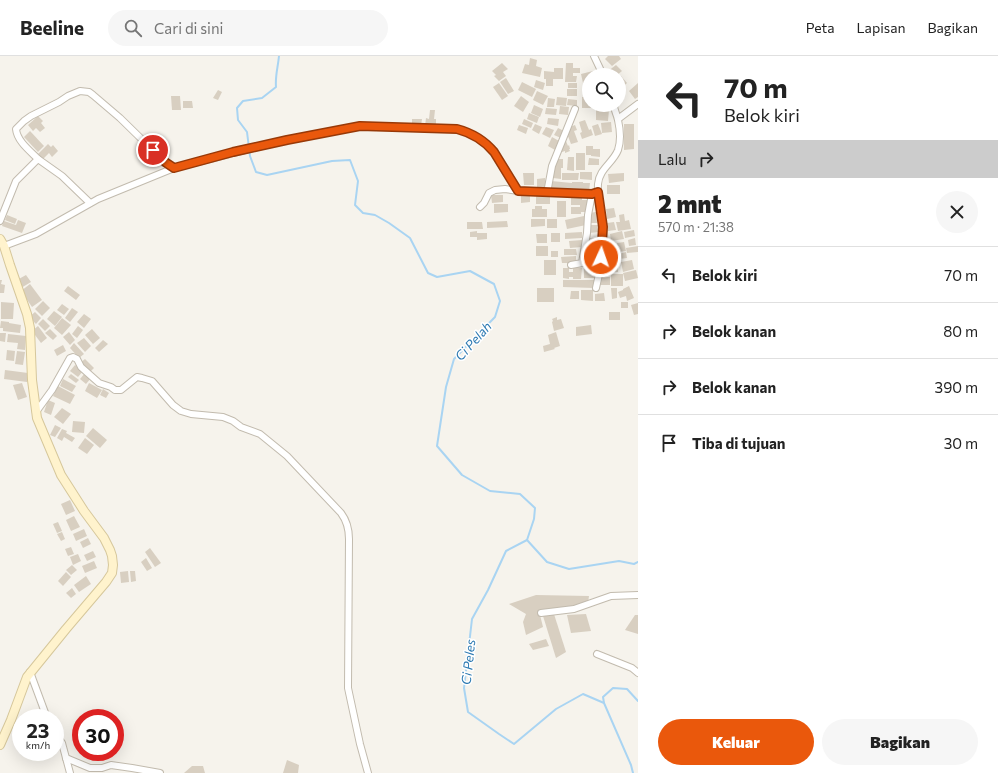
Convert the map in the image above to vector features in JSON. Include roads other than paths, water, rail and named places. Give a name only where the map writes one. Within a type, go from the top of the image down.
[{"type":"street","points":[[594,56],[600,68]]},
{"type":"street","points":[[90,204],[62,176],[38,159],[17,134],[16,129],[24,121],[68,96],[80,91],[93,94],[165,162],[174,168]]},
{"type":"street","points":[[618,119],[638,104]]},
{"type":"street","points":[[547,193],[552,166],[575,109]]},
{"type":"street","points":[[571,265],[582,263],[588,215],[599,177],[618,151],[618,119],[615,112]]},
{"type":"street","points":[[0,745],[30,672],[106,582],[112,573],[113,565],[112,556],[104,538],[84,511],[61,475],[37,418],[32,380],[30,328],[27,314],[2,243],[36,234],[95,200],[174,168],[287,140],[360,126],[457,129],[468,132],[477,136],[490,147],[518,191]]},
{"type":"street","points":[[0,221],[16,181],[38,159]]},
{"type":"street","points":[[480,207],[484,203],[489,192],[495,190],[505,189],[547,193],[595,193]]},
{"type":"street","points":[[595,193],[603,227],[601,267],[596,288]]},
{"type":"street","points":[[36,412],[52,390],[70,358],[73,357],[77,359],[81,367],[99,383],[116,390],[121,390],[137,377],[147,379],[152,381],[172,405],[181,411],[191,414],[223,417],[233,421],[241,427],[260,434],[287,456],[341,513],[346,519],[348,525],[349,539],[348,688],[368,773]]},
{"type":"street","points":[[541,613],[574,609],[611,596],[638,595]]},
{"type":"street","points":[[597,654],[632,668],[638,673]]},
{"type":"street","points":[[30,672],[44,709]]},
{"type":"street","points":[[64,750],[70,773]]},
{"type":"street","points":[[66,758],[90,768],[102,768],[111,765],[160,773]]},
{"type":"waterway","name":"Ci Pelah","points":[[279,56],[276,87],[262,98],[243,101],[237,108],[238,120],[247,132],[250,156],[256,172],[267,175],[332,161],[350,160],[358,181],[355,205],[363,213],[375,215],[410,238],[428,273],[437,277],[470,271],[494,284],[500,301],[495,317],[454,359],[446,387],[437,446],[462,475],[490,491],[520,494],[535,508],[534,519],[527,540]]},
{"type":"waterway","name":"Ci Peles","points":[[633,773],[631,765],[604,703],[583,694],[556,709],[514,744],[468,712],[464,688],[472,619],[488,590],[506,551],[527,540],[547,562],[569,569],[619,561],[634,564],[638,562]]},
{"type":"waterway","points":[[604,703],[603,697],[613,688],[627,689],[638,701]]}]
